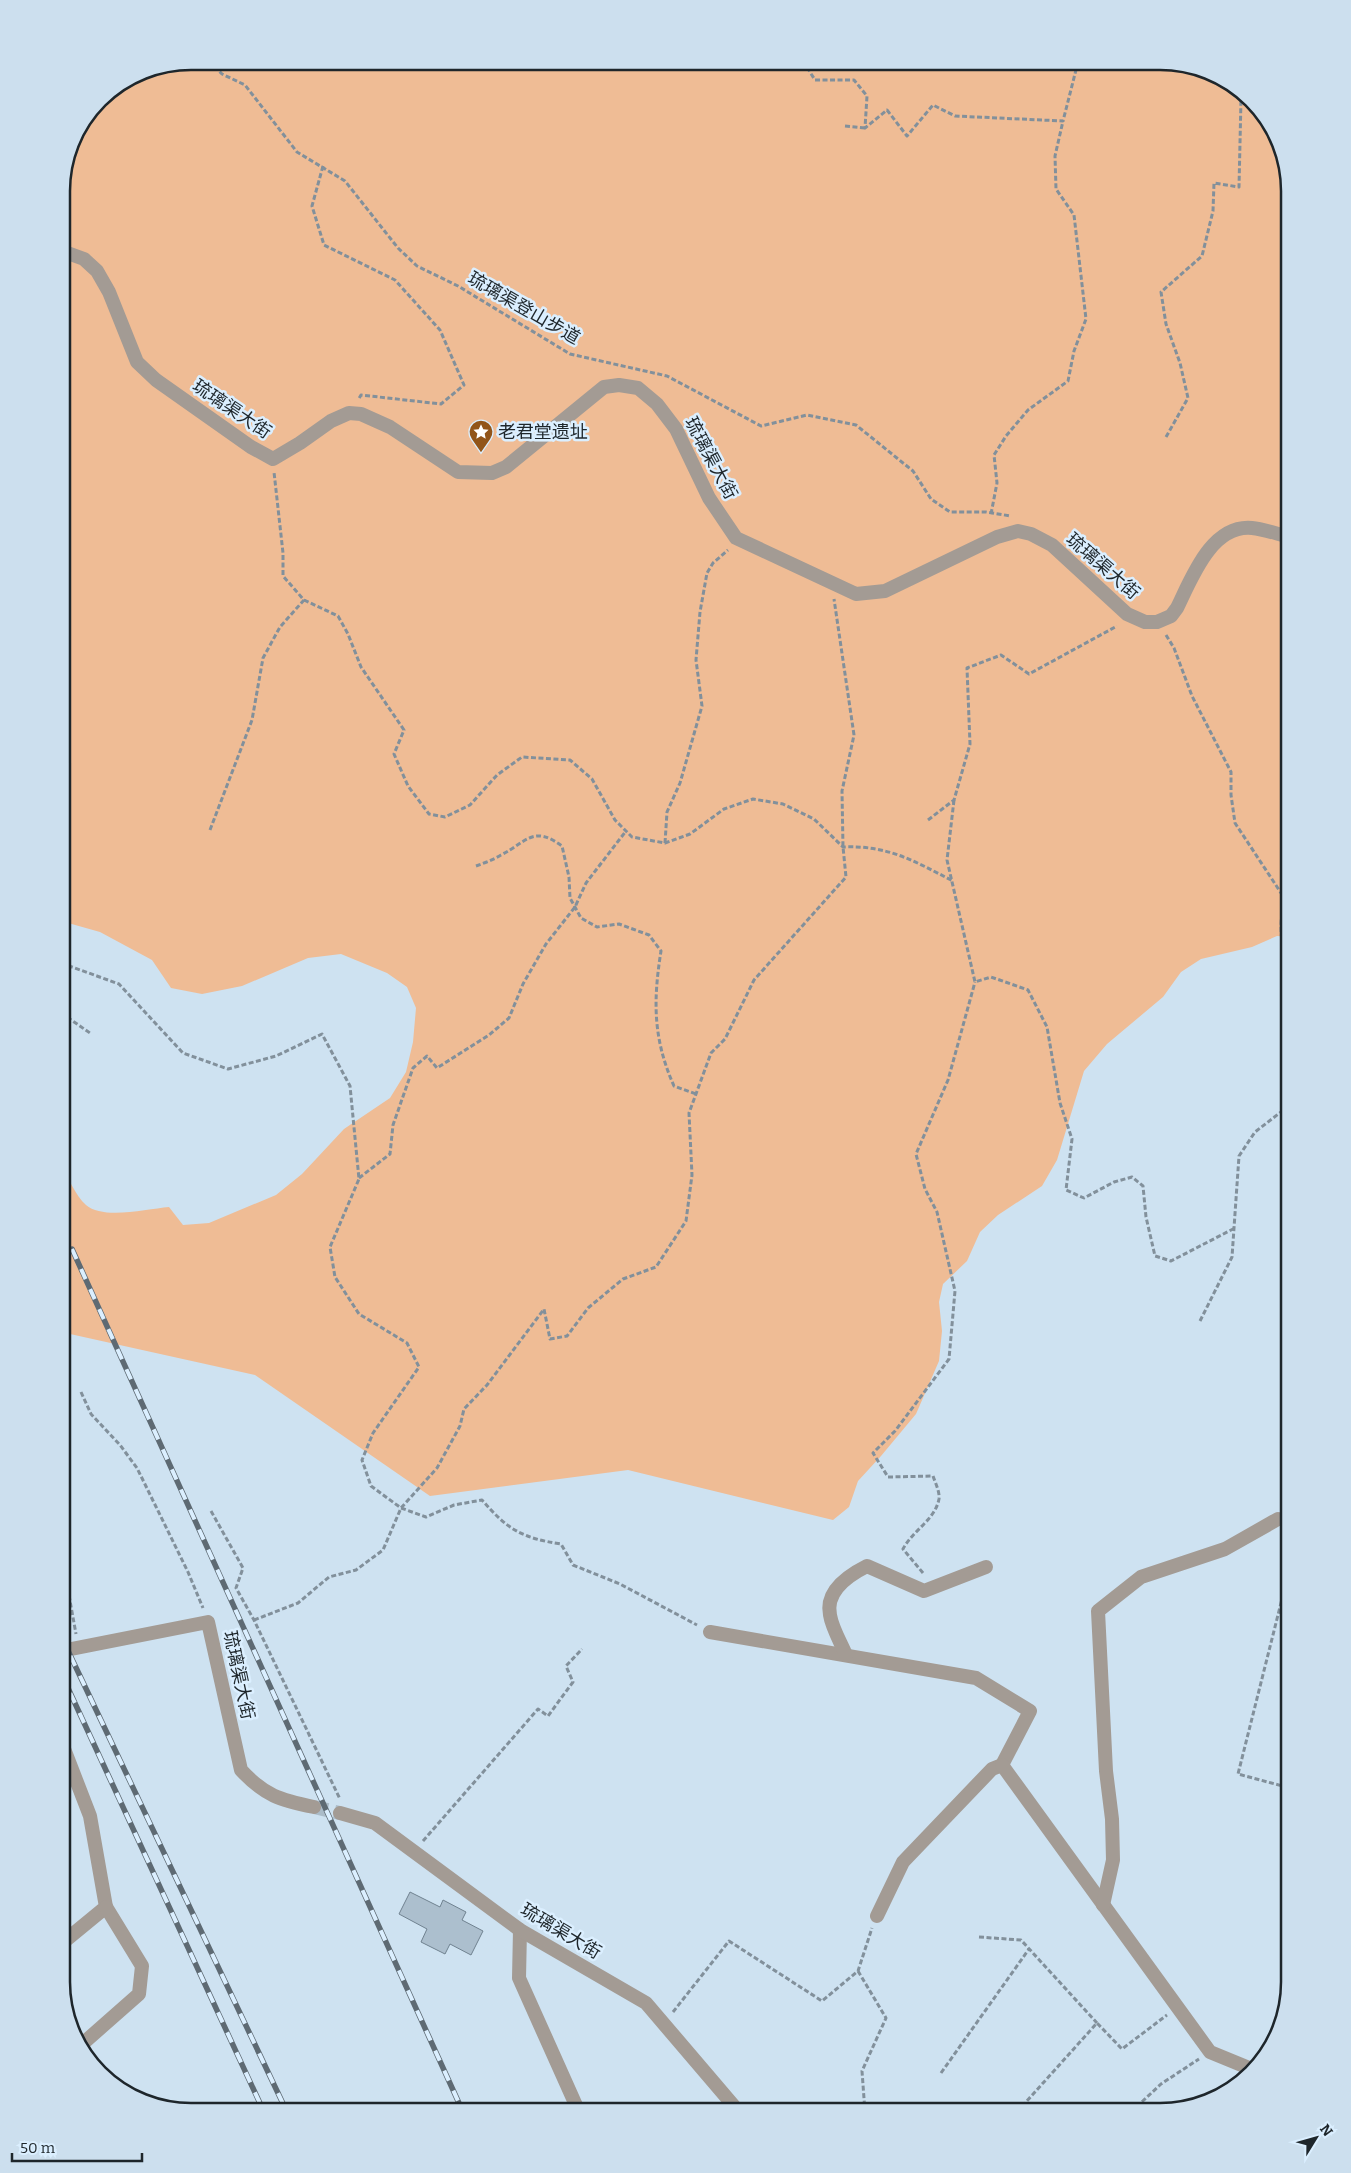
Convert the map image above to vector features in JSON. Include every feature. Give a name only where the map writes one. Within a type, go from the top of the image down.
[{"type":"street","name":"琉璃渠大街","points":[[70,254],[84,259],[97,271],[109,292],[137,362],[156,380],[251,447],[273,459],[300,444],[331,421],[349,413],[361,414],[390,427],[458,472],[492,473],[506,467],[604,387],[619,385],[638,388],[657,404],[676,429],[709,498],[736,538]]},
{"type":"street","points":[[1157,622],[1170,616],[1177,608],[1207,550],[1231,532],[1250,528],[1281,535]]},
{"type":"street","name":"琉璃渠大街","points":[[1018,531],[1031,534],[1052,545],[1127,614],[1145,622],[1157,622]]},
{"type":"street","points":[[736,538],[832,581],[856,594],[885,592],[997,537],[1018,531]]},
{"type":"street","points":[[1103,1905],[1113,1860],[1112,1819],[1106,1771],[1098,1611],[1141,1577],[1225,1548],[1278,1519]]},
{"type":"street","points":[[846,1655],[829,1615],[832,1598],[842,1581],[868,1566],[924,1592],[986,1567]]},
{"type":"street","name":"琉璃渠大街","points":[[70,1650],[208,1622],[241,1770],[258,1789],[287,1802],[314,1807]]},
{"type":"street","points":[[710,1632],[976,1678],[1030,1711],[1002,1765],[992,1770],[903,1862],[877,1916]]},
{"type":"street","points":[[70,1764],[90,1816],[106,1908],[142,1966],[139,1994],[86,2041]]},
{"type":"street","points":[[1002,1765],[1210,2052],[1246,2067]]},
{"type":"street","name":"琉璃渠大街","points":[[343,1814],[374,1823],[415,1851],[420,1858],[520,1930],[646,2003],[731,2103]]},
{"type":"street","points":[[70,1937],[106,1908]]},
{"type":"street","points":[[520,1930],[519,1978],[575,2103]]},
{"type":"path","name":"琉璃渠登山步道","points":[[218,70],[222,74],[245,85],[297,152],[345,181],[398,248],[417,266],[458,286],[570,354],[667,376],[761,426],[807,416],[856,425],[912,471],[931,499],[950,512],[1023,518],[1018,531]]},
{"type":"path","points":[[808,70],[815,80],[854,80],[867,96],[865,128]]},
{"type":"path","points":[[991,514],[997,483],[994,455],[1006,436],[1028,410],[1068,381],[1074,351],[1086,319],[1074,215],[1056,189],[1055,156],[1076,70]]},
{"type":"path","points":[[1166,437],[1188,398],[1180,363],[1166,324],[1161,292],[1202,256],[1213,211],[1214,183],[1239,187],[1241,101]]},
{"type":"path","points":[[846,126],[865,128],[887,110],[907,136],[933,104],[955,116],[1063,121]]},
{"type":"path","points":[[323,166],[312,206],[324,245],[395,280],[440,330],[464,385],[441,404],[361,395],[349,413]]},
{"type":"path","points":[[273,459],[283,553],[283,576],[304,600],[338,616],[348,634],[361,667],[404,730],[394,754],[408,786],[429,814],[445,817],[470,806],[497,775],[522,757],[570,760],[592,779],[615,820],[632,837],[665,843],[690,834],[724,809],[753,800],[783,804],[814,819],[842,847],[861,846],[902,854],[953,881]]},
{"type":"path","points":[[665,843],[667,812],[680,783],[702,706],[696,660],[700,612],[707,573],[713,563],[727,552],[736,538]]},
{"type":"path","points":[[254,1620],[298,1603],[329,1577],[356,1570],[383,1550],[401,1508],[437,1468],[460,1426],[464,1409],[487,1385],[544,1309],[550,1339],[566,1336],[588,1308],[624,1279],[656,1267],[686,1221],[692,1175],[688,1113],[711,1053],[725,1039],[754,980],[846,877],[842,847],[842,791],[854,735],[832,581]]},
{"type":"path","points":[[210,830],[252,720],[263,658],[280,627],[304,600]]},
{"type":"path","points":[[936,1587],[903,1549],[908,1539],[932,1516],[939,1497],[932,1476],[888,1477],[873,1453],[896,1431],[911,1407],[949,1359],[955,1291],[937,1212],[925,1188],[916,1154],[948,1080],[976,982],[948,860],[954,800],[970,744],[967,668],[1001,655],[1029,674],[1075,651],[1133,616]]},
{"type":"path","points":[[1157,622],[1174,648],[1192,696],[1231,772],[1231,794],[1235,823],[1281,894]]},
{"type":"path","points":[[928,820],[954,800]]},
{"type":"path","points":[[626,831],[586,883],[574,907],[546,944],[524,984],[509,1018],[490,1035],[437,1068],[427,1056],[413,1068],[393,1125],[390,1154],[359,1179],[330,1247],[335,1277],[359,1314],[406,1343],[419,1367],[373,1433],[362,1460],[370,1486],[401,1508],[426,1517],[454,1505],[482,1500],[502,1522],[532,1539],[561,1544],[573,1565],[620,1584],[710,1632]]},
{"type":"path","points":[[476,866],[500,856],[531,836],[548,836],[562,846],[569,877],[570,898],[581,918],[597,927],[619,924],[649,935],[661,951],[654,1010],[662,1060],[674,1086],[696,1094]]},
{"type":"path","points":[[1281,912],[1279,921],[1281,938]]},
{"type":"path","points":[[70,966],[119,984],[183,1053],[228,1069],[276,1056],[322,1034],[350,1086],[359,1179]]},
{"type":"path","points":[[976,982],[991,977],[1028,990],[1047,1027],[1060,1103],[1072,1139],[1066,1190],[1084,1198],[1114,1182],[1132,1177],[1143,1186],[1146,1217],[1155,1256],[1171,1261],[1235,1228]]},
{"type":"path","points":[[70,1019],[90,1033]]},
{"type":"path","points":[[1200,1321],[1232,1257],[1239,1156],[1255,1132],[1281,1112]]},
{"type":"path","points":[[81,1392],[91,1414],[120,1445],[137,1468],[188,1572],[208,1622]]},
{"type":"path","points":[[212,1511],[243,1568],[236,1588],[254,1620],[343,1814]]},
{"type":"path","points":[[1278,1519],[1281,1530]]},
{"type":"path","points":[[1281,1603],[1238,1774],[1281,1786]]},
{"type":"path","points":[[70,1604],[74,1627],[81,1649]]},
{"type":"path","points":[[415,1851],[538,1709],[548,1716],[573,1682],[566,1666],[582,1649]]},
{"type":"path","points":[[663,2024],[729,1941],[822,2001],[858,1971],[877,1916]]},
{"type":"path","points":[[979,1937],[1022,1940],[1122,2049],[1177,2007]]},
{"type":"path","points":[[941,2073],[1030,1949]]},
{"type":"path","points":[[858,1971],[886,2018],[862,2071],[865,2103]]},
{"type":"path","points":[[1025,2103],[1097,2023]]},
{"type":"path","points":[[1141,2103],[1161,2084],[1210,2052]]},
{"type":"shaded area","points":[[183,70],[1168,70],[1199,76],[1227,90],[1251,111],[1261,124],[1269,138],[1277,160],[1281,191],[1281,936],[1277,936],[1252,947],[1201,959],[1181,972],[1163,997],[1107,1044],[1084,1071],[1057,1160],[1042,1186],[998,1215],[980,1232],[967,1261],[943,1284],[939,1302],[942,1331],[939,1361],[916,1414],[858,1481],[849,1507],[833,1520],[628,1470],[430,1496],[255,1375],[70,1334],[70,1182],[86,1205],[94,1209],[114,1213],[169,1207],[183,1225],[209,1223],[276,1195],[302,1174],[344,1129],[390,1098],[406,1072],[413,1042],[416,1008],[407,987],[387,973],[341,954],[308,958],[242,986],[202,994],[171,988],[152,960],[100,932],[70,924],[70,183],[74,160],[86,131],[100,111],[124,90],[152,76]]},
{"type":"building","points":[[410,1892],[440,1907],[443,1900],[466,1912],[462,1920],[483,1931],[471,1955],[450,1944],[445,1954],[421,1942],[427,1929],[399,1914]]},
{"type":"tunnel","points":[[314,1807],[340,1813]]},
{"type":"railway","points":[[72,1249],[459,2103]]},
{"type":"railway","points":[[70,1655],[283,2103]]},
{"type":"railway","points":[[70,1692],[260,2103]]},
{"type":"place","name":"老君堂遗址","points":[[481,453]]}]
